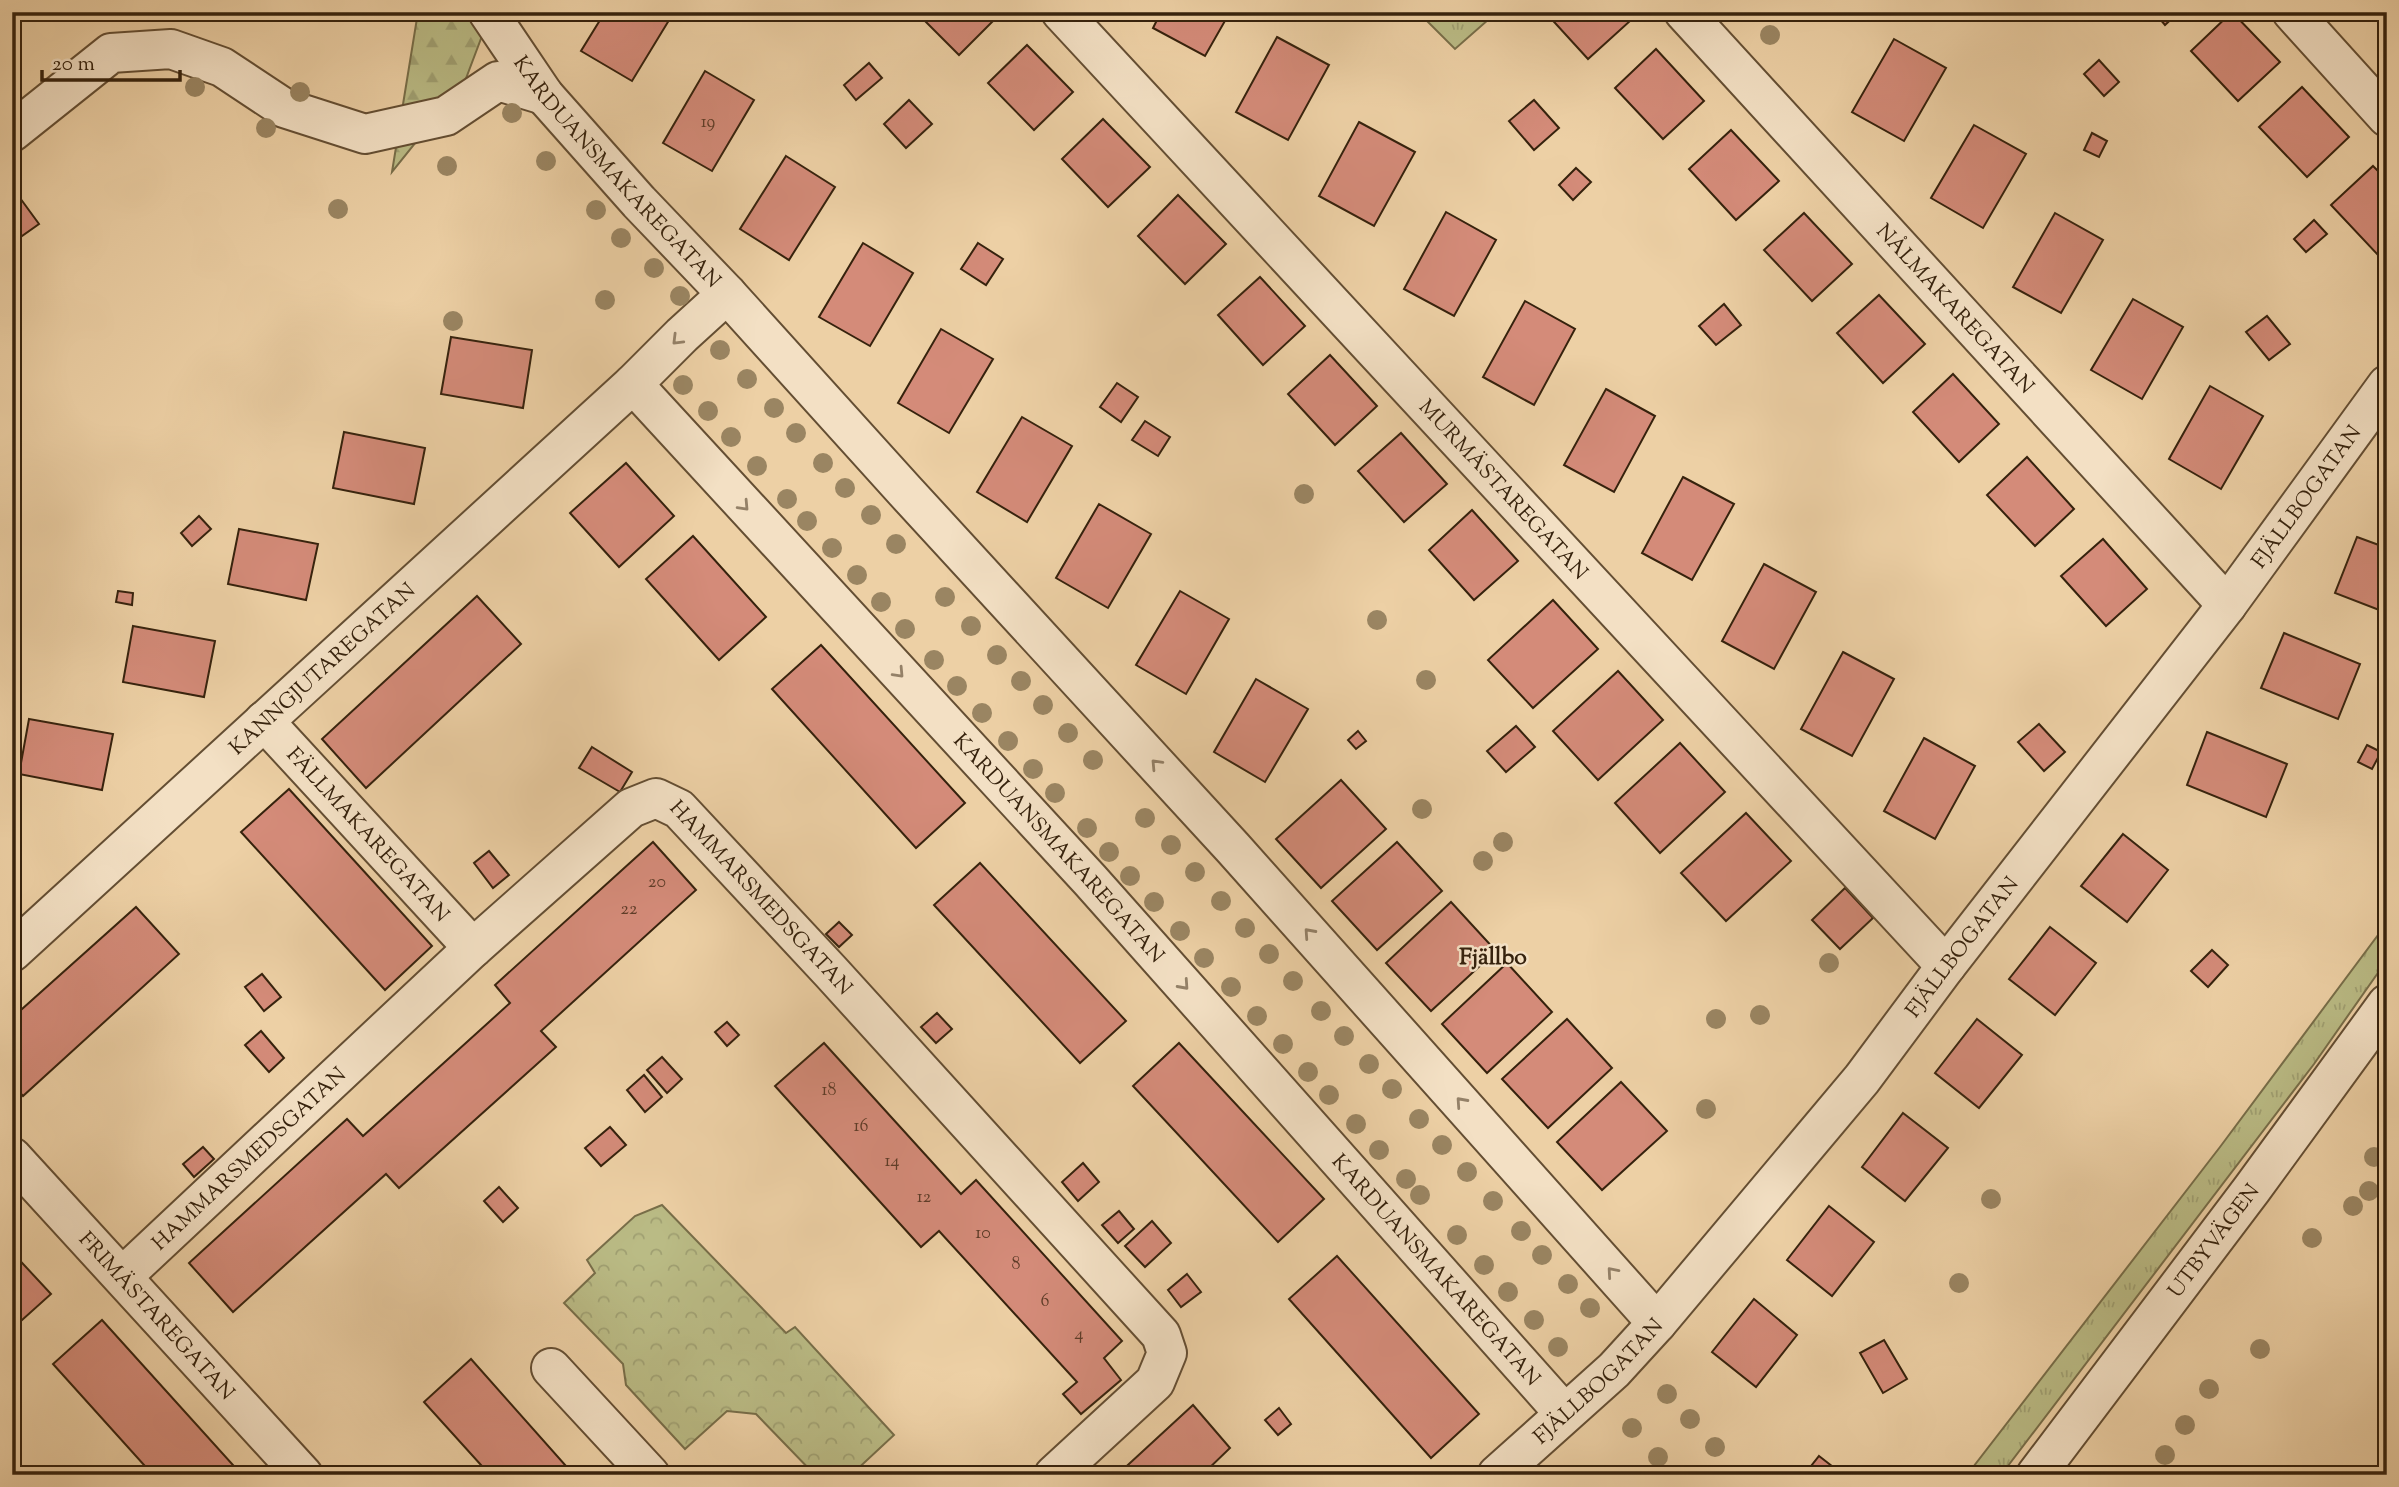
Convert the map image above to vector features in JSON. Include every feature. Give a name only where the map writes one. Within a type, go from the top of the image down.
[{"type":"street","name":"KARDUANSMAKAREGATAN","points":[[488,12],[544,95],[639,202],[727,294],[1251,868],[1657,1323]]},
{"type":"street","name":"MURMÄSTAREGATAN","points":[[1061,12],[1946,966]]},
{"type":"street","name":"NÅLMAKAREGATAN","points":[[1685,12],[2227,605]]},
{"type":"street","points":[[2292,12],[2387,117]]},
{"type":"street","points":[[12,132],[111,53],[171,49],[222,67],[284,108],[365,134],[446,116],[498,81],[544,95]]},
{"type":"street","name":"KARDUANSMAKAREGATAN","points":[[727,294],[632,384],[1090,880],[1564,1413]]},
{"type":"street","name":"KANNGJUTAREGATAN","points":[[12,952],[632,384]]},
{"type":"street","name":"FJÄLLBOGATAN","points":[[1497,1475],[1614,1370],[1657,1323],[1862,1079],[1946,966],[2227,605],[2387,385]]},
{"type":"street","name":"FÄLLMAKAREGATAN","points":[[264,721],[472,948]]},
{"type":"street","name":"HAMMARSMEDSGATAN","points":[[123,1276],[472,948],[631,808],[656,798],[679,808],[1161,1335],[1167,1353],[1155,1382],[1054,1475]]},
{"type":"street","name":"UTBYVÄGEN","points":[[2036,1475],[2252,1189],[2387,1004]]},
{"type":"street","name":"FRIMÄSTAREGATAN","points":[[12,1157],[303,1475]]},
{"type":"street","points":[[551,1368],[649,1475]]},
{"type":"green space","points":[[418,12],[491,12],[465,81],[392,172]]},
{"type":"green space","points":[[1418,12],[1497,12],[1455,49]]},
{"type":"green space","points":[[2387,923],[2387,960],[2314,1064],[2001,1475],[1967,1475],[2220,1147]]},
{"type":"green space","points":[[662,1205],[786,1333],[795,1327],[894,1435],[851,1475],[815,1475],[756,1414],[727,1411],[685,1449],[626,1385],[623,1364],[564,1303],[595,1273],[587,1260],[635,1216]]},
{"type":"building","points":[[605,12],[674,12],[632,81],[581,51]]},
{"type":"building","points":[[916,12],[994,12],[998,16],[959,55]]},
{"type":"building","points":[[1161,12],[1230,12],[1205,56],[1153,28]]},
{"type":"building","points":[[1545,12],[1622,12],[1630,21],[1588,59]]},
{"type":"building","points":[[2154,12],[2179,12],[2165,25]]},
{"type":"building","points":[[2232,12],[2280,62],[2238,101],[2191,51]]},
{"type":"building","points":[[1277,37],[1329,65],[1288,140],[1236,112]]},
{"type":"building","points":[[1894,39],[1946,68],[1904,141],[1852,112]]},
{"type":"building","points":[[1027,45],[1073,92],[1034,130],[988,83]]},
{"type":"building","points":[[1656,49],[1704,101],[1663,139],[1615,88]]},
{"type":"building","points":[[2099,60],[2119,82],[2104,96],[2084,74]]},
{"type":"building","points":[[869,63],[882,78],[856,100],[844,85]]},
{"type":"building","points":[[705,71],[754,100],[712,171],[663,143]]},
{"type":"building","points":[[2302,87],[2349,137],[2307,177],[2259,127]]},
{"type":"building","points":[[909,100],[932,124],[906,148],[884,124]]},
{"type":"building","points":[[1534,100],[1559,128],[1534,150],[1509,121]]},
{"type":"building","points":[[1103,119],[1150,167],[1108,207],[1062,159]]},
{"type":"building","points":[[1359,122],[1415,152],[1374,226],[1319,196]]},
{"type":"building","points":[[1974,125],[2026,154],[1983,228],[1931,198]]},
{"type":"building","points":[[1731,130],[1779,181],[1736,220],[1689,169]]},
{"type":"building","points":[[2092,133],[2107,141],[2099,157],[2084,150]]},
{"type":"building","points":[[786,156],[835,187],[789,260],[740,229]]},
{"type":"building","points":[[2373,166],[2387,180],[2387,246],[2377,254],[2331,205]]},
{"type":"building","points":[[1576,168],[1591,182],[1573,200],[1559,185]]},
{"type":"building","points":[[12,187],[39,224],[12,243]]},
{"type":"building","points":[[1178,195],[1226,244],[1185,284],[1138,236]]},
{"type":"building","points":[[1446,212],[1496,240],[1454,316],[1404,289]]},
{"type":"building","points":[[1804,213],[1852,264],[1812,301],[1764,250]]},
{"type":"building","points":[[2055,213],[2103,240],[2061,313],[2013,287]]},
{"type":"building","points":[[2314,220],[2327,234],[2306,252],[2294,239]]},
{"type":"building","points":[[863,243],[913,273],[870,346],[819,317]]},
{"type":"building","points":[[978,243],[1003,259],[986,285],[961,269]]},
{"type":"building","points":[[1260,277],[1305,326],[1263,365],[1218,315]]},
{"type":"building","points":[[1879,295],[1925,344],[1883,383],[1837,333]]},
{"type":"building","points":[[2133,299],[2183,327],[2142,399],[2091,370]]},
{"type":"building","points":[[1525,301],[1575,329],[1534,405],[1483,377]]},
{"type":"building","points":[[1724,304],[1741,325],[1716,345],[1699,326]]},
{"type":"building","points":[[2267,316],[2290,344],[2269,360],[2246,332]]},
{"type":"building","points":[[941,329],[993,359],[949,433],[898,403]]},
{"type":"building","points":[[451,337],[532,350],[523,408],[441,394]]},
{"type":"building","points":[[1330,355],[1377,406],[1335,445],[1288,394]]},
{"type":"building","points":[[1953,374],[1999,424],[1959,462],[1913,412]]},
{"type":"building","points":[[1117,383],[1138,397],[1121,422],[1100,407]]},
{"type":"building","points":[[2210,386],[2263,416],[2221,489],[2169,459]]},
{"type":"building","points":[[1606,389],[1655,416],[1614,492],[1564,465]]},
{"type":"building","points":[[1022,417],[1072,446],[1027,522],[977,492]]},
{"type":"building","points":[[1145,421],[1170,437],[1158,456],[1132,440]]},
{"type":"building","points":[[344,432],[425,448],[414,504],[333,488]]},
{"type":"building","points":[[1401,433],[1447,484],[1404,522],[1358,471]]},
{"type":"building","points":[[2027,457],[2074,509],[2035,546],[1987,495]]},
{"type":"building","points":[[626,463],[674,516],[619,567],[570,513]]},
{"type":"building","points":[[1683,477],[1734,504],[1692,580],[1642,553]]},
{"type":"building","points":[[1099,504],[1151,534],[1108,608],[1056,578]]},
{"type":"building","points":[[1472,510],[1518,561],[1474,600],[1429,550]]},
{"type":"building","points":[[199,516],[211,529],[192,546],[181,533]]},
{"type":"building","points":[[239,529],[318,544],[306,600],[228,584]]},
{"type":"building","points":[[693,536],[766,617],[719,660],[646,579]]},
{"type":"building","points":[[2357,537],[2387,548],[2387,613],[2335,593]]},
{"type":"building","points":[[2103,539],[2147,589],[2106,626],[2061,576]]},
{"type":"building","points":[[1764,564],[1816,592],[1774,669],[1722,641]]},
{"type":"building","points":[[118,591],[133,593],[132,605],[116,602]]},
{"type":"building","points":[[1180,591],[1229,619],[1186,694],[1136,665]]},
{"type":"building","points":[[477,596],[521,644],[366,788],[322,739]]},
{"type":"building","points":[[1553,600],[1598,649],[1533,708],[1488,660]]},
{"type":"building","points":[[133,626],[215,641],[204,697],[123,682]]},
{"type":"building","points":[[2284,633],[2360,664],[2338,719],[2261,688]]},
{"type":"building","points":[[821,645],[965,803],[916,848],[772,689]]},
{"type":"building","points":[[1843,652],[1894,679],[1852,756],[1801,729]]},
{"type":"building","points":[[1618,671],[1663,720],[1598,780],[1553,731]]},
{"type":"building","points":[[1256,679],[1308,709],[1265,782],[1214,752]]},
{"type":"building","points":[[29,719],[113,734],[102,790],[19,774]]},
{"type":"building","points":[[2039,724],[2065,752],[2044,771],[2018,742]]},
{"type":"building","points":[[1516,726],[1535,747],[1506,772],[1487,751]]},
{"type":"building","points":[[1358,731],[1366,741],[1356,749],[1348,740]]},
{"type":"building","points":[[2207,732],[2287,764],[2266,817],[2187,785]]},
{"type":"building","points":[[1924,738],[1975,766],[1935,839],[1884,811]]},
{"type":"building","points":[[1680,743],[1725,792],[1660,853],[1615,803]]},
{"type":"building","points":[[2367,745],[2381,752],[2372,769],[2358,762]]},
{"type":"building","points":[[592,747],[632,772],[620,792],[579,768]]},
{"type":"building","points":[[1341,780],[1386,829],[1321,888],[1276,839]]},
{"type":"building","points":[[289,789],[432,946],[385,990],[241,832]]},
{"type":"building","points":[[1746,813],[1791,861],[1726,921],[1681,873]]},
{"type":"building","points":[[2123,834],[2168,870],[2127,922],[2081,886]]},
{"type":"building","points":[[653,842],[696,890],[541,1031],[556,1047],[399,1188],[386,1174],[233,1312],[189,1263],[347,1119],[363,1136],[510,1003],[495,985]]},
{"type":"building","points":[[1397,842],[1442,891],[1377,950],[1332,901]]},
{"type":"building","points":[[489,851],[509,875],[493,888],[474,863]]},
{"type":"building","points":[[980,863],[1126,1021],[1080,1063],[934,905]]},
{"type":"building","points":[[1845,888],[1873,918],[1840,949],[1812,920]]},
{"type":"building","points":[[1451,902],[1496,951],[1431,1011],[1386,963]]},
{"type":"building","points":[[136,907],[179,954],[23,1096],[12,1084],[12,1018]]},
{"type":"building","points":[[839,922],[852,935],[839,947],[826,934]]},
{"type":"building","points":[[2050,927],[2096,963],[2055,1015],[2009,979]]},
{"type":"building","points":[[2212,950],[2228,965],[2208,987],[2191,971]]},
{"type":"building","points":[[1507,963],[1552,1012],[1487,1073],[1442,1024]]},
{"type":"building","points":[[262,974],[281,997],[264,1011],[245,987]]},
{"type":"building","points":[[937,1013],[952,1029],[936,1043],[921,1027]]},
{"type":"building","points":[[1567,1019],[1612,1068],[1548,1128],[1502,1079]]},
{"type":"building","points":[[1977,1019],[2022,1055],[1979,1108],[1935,1073]]},
{"type":"building","points":[[727,1022],[739,1035],[727,1046],[715,1032]]},
{"type":"building","points":[[261,1031],[284,1058],[269,1072],[245,1045]]},
{"type":"building","points":[[824,1043],[961,1194],[976,1180],[1122,1341],[1104,1358],[1121,1380],[1081,1414],[1063,1394],[1077,1382],[939,1231],[921,1247],[775,1086]]},
{"type":"building","points":[[1179,1043],[1324,1199],[1278,1242],[1133,1086]]},
{"type":"building","points":[[662,1057],[682,1079],[667,1093],[647,1070]]},
{"type":"building","points":[[644,1075],[662,1097],[645,1112],[627,1090]]},
{"type":"building","points":[[1621,1082],[1667,1131],[1602,1190],[1557,1142]]},
{"type":"building","points":[[1903,1113],[1948,1148],[1905,1201],[1862,1167]]},
{"type":"building","points":[[610,1127],[626,1145],[601,1166],[585,1148]]},
{"type":"building","points":[[203,1147],[214,1159],[194,1177],[183,1164]]},
{"type":"building","points":[[1083,1163],[1099,1182],[1078,1201],[1062,1182]]},
{"type":"building","points":[[499,1187],[518,1208],[503,1222],[484,1201]]},
{"type":"building","points":[[1829,1206],[1874,1242],[1832,1296],[1787,1260]]},
{"type":"building","points":[[1119,1211],[1134,1229],[1118,1243],[1102,1225]]},
{"type":"building","points":[[1152,1221],[1171,1243],[1145,1267],[1125,1246]]},
{"type":"building","points":[[12,1252],[51,1294],[12,1329]]},
{"type":"building","points":[[1337,1256],[1479,1414],[1431,1458],[1289,1299]]},
{"type":"building","points":[[1187,1274],[1201,1292],[1181,1307],[1168,1290]]},
{"type":"building","points":[[1754,1299],[1797,1335],[1756,1387],[1712,1352]]},
{"type":"building","points":[[102,1320],[242,1475],[153,1475],[53,1364]]},
{"type":"building","points":[[1884,1340],[1907,1379],[1883,1393],[1860,1353]]},
{"type":"building","points":[[471,1359],[574,1475],[490,1475],[424,1402]]},
{"type":"building","points":[[1193,1405],[1230,1448],[1202,1475],[1117,1475]]},
{"type":"building","points":[[1279,1408],[1291,1424],[1278,1435],[1265,1420]]},
{"type":"building","points":[[1819,1456],[1837,1470],[1834,1475],[1804,1475]]},
{"type":"district","name":"Fjällbo","points":[[1493,956]]}]
